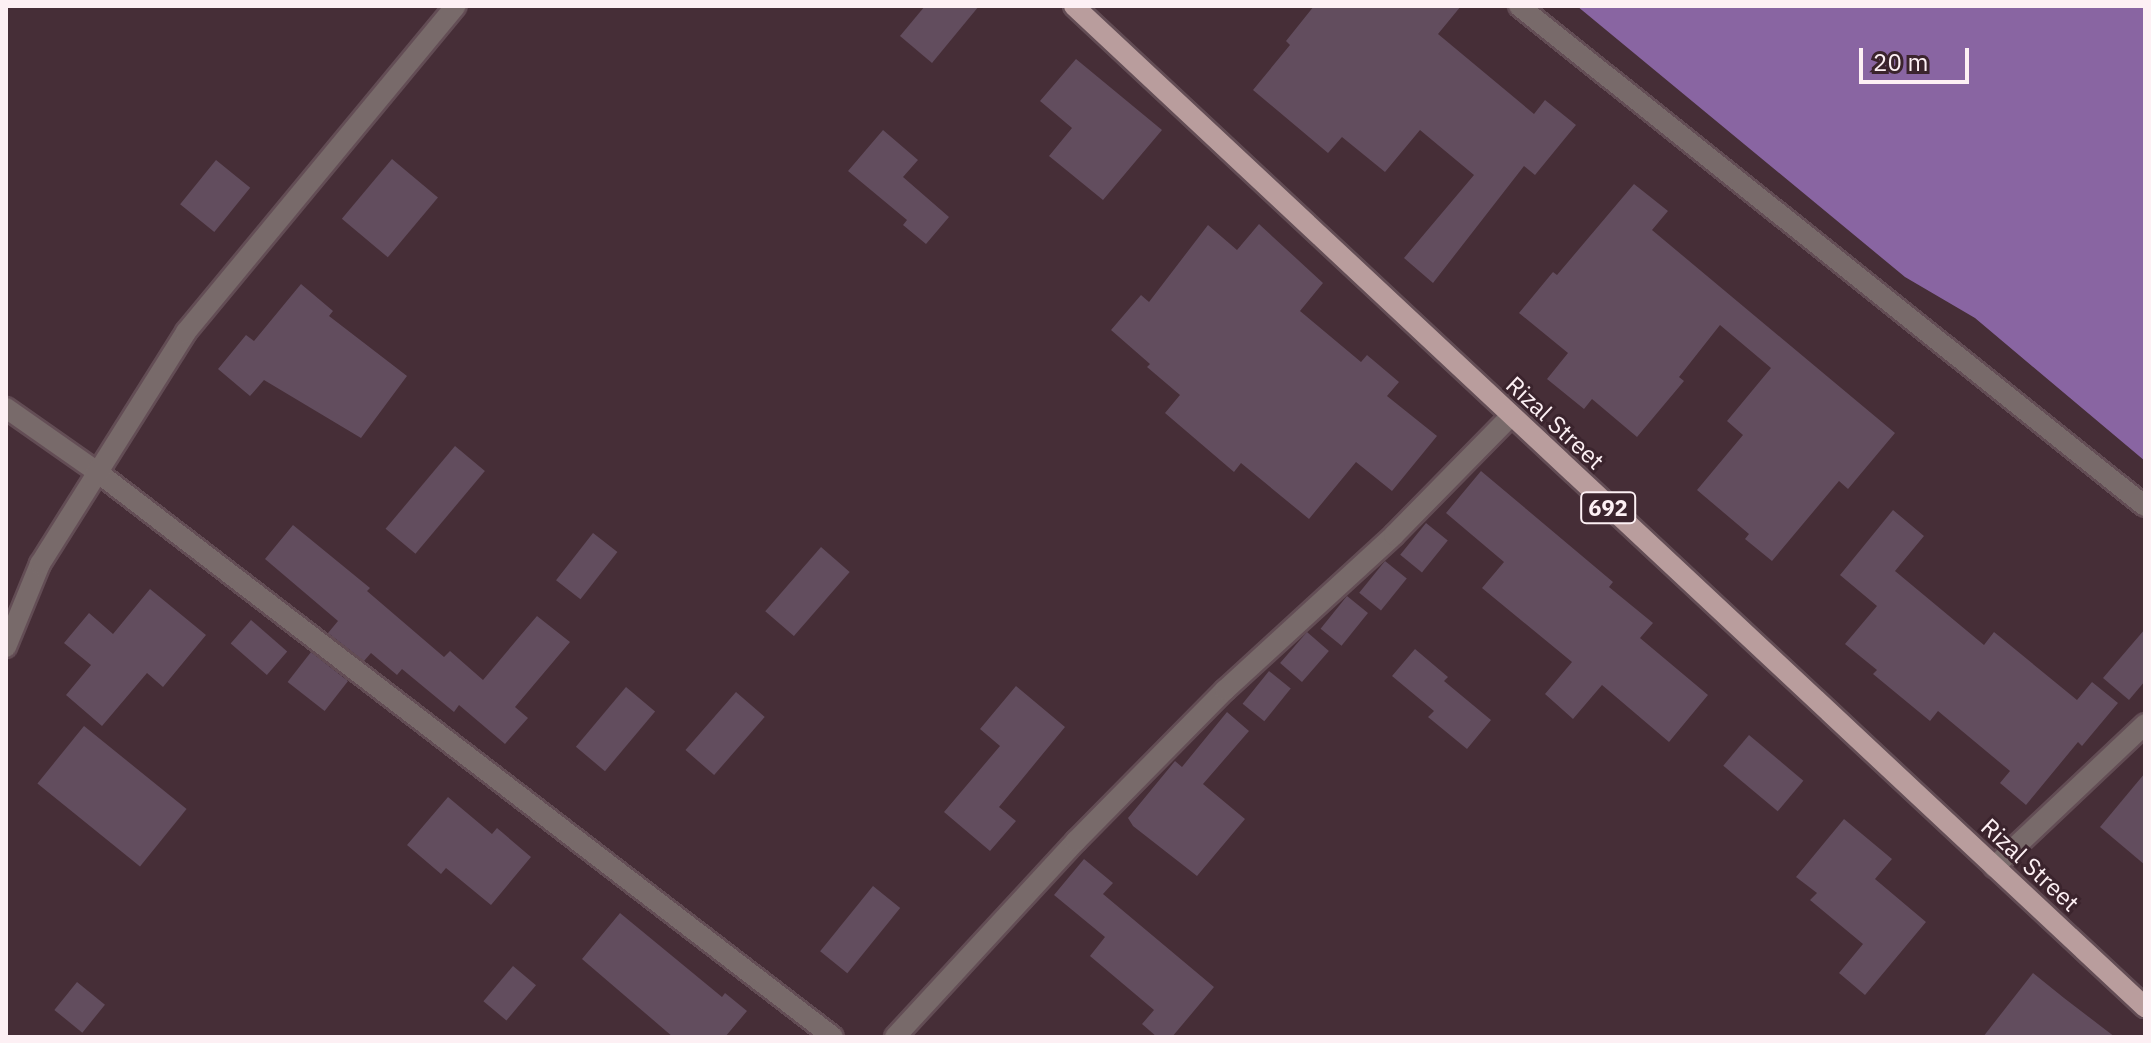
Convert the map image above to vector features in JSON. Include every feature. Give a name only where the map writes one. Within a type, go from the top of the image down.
[{"type":"main road","name":"Rizal Street","points":[[1074,6],[1510,417],[2145,1007]]},
{"type":"street","points":[[6,647],[40,564],[186,332],[456,6]]},
{"type":"street","points":[[1519,6],[2145,506]]},
{"type":"street","points":[[6,408],[96,471],[833,1037]]},
{"type":"street","points":[[895,1037],[1076,841],[1225,690],[1394,535],[1510,417]]},
{"type":"street","points":[[1994,867],[2145,724]]},
{"type":"shaded area","points":[[1577,6],[2145,6],[2145,461],[1975,318],[1905,277]]},
{"type":"building","points":[[925,6],[979,6],[932,63],[900,36]]},
{"type":"building","points":[[1314,6],[1461,6],[1438,34],[1534,114],[1545,100],[1576,125],[1535,175],[1524,166],[1433,283],[1404,258],[1474,175],[1420,130],[1385,172],[1342,137],[1328,153],[1253,90],[1290,45],[1286,41]]},
{"type":"building","points":[[1076,59],[1162,130],[1103,200],[1049,156],[1072,128],[1040,101]]},
{"type":"building","points":[[883,130],[918,160],[903,177],[949,217],[926,244],[903,225],[907,220],[848,171]]},
{"type":"building","points":[[392,159],[438,198],[388,257],[342,219]]},
{"type":"building","points":[[216,160],[250,188],[214,232],[180,204]]},
{"type":"building","points":[[1634,184],[1668,211],[1652,230],[1895,433],[1848,489],[1839,481],[1772,561],[1745,539],[1749,534],[1697,490],[1743,435],[1727,421],[1771,368],[1720,325],[1679,377],[1684,381],[1637,437],[1592,399],[1584,409],[1547,379],[1568,353],[1519,313],[1553,272],[1557,275]]},
{"type":"building","points":[[1259,224],[1323,283],[1300,311],[1361,362],[1367,355],[1399,382],[1387,396],[1437,436],[1392,491],[1356,462],[1309,519],[1241,463],[1234,472],[1165,413],[1180,395],[1111,330],[1141,295],[1149,302],[1208,225],[1237,250]]},
{"type":"building","points":[[301,284],[333,311],[329,316],[407,376],[361,438],[264,380],[250,396],[218,369],[246,335],[254,341]]},
{"type":"building","points":[[455,446],[485,471],[415,554],[386,529]]},
{"type":"building","points":[[1481,471],[1613,582],[1609,587],[1653,623],[1640,638],[1708,695],[1669,742],[1602,685],[1573,719],[1545,694],[1572,662],[1482,588],[1504,562],[1446,513]]},
{"type":"building","points":[[1893,510],[1924,536],[1895,571],[1984,645],[1994,632],[2077,700],[2092,682],[2118,703],[2082,746],[2078,742],[2026,805],[2000,783],[2010,771],[1938,711],[1930,721],[1873,674],[1877,670],[1845,644],[1877,606],[1840,575]]},
{"type":"building","points":[[1426,523],[1448,541],[1422,572],[1400,555]]},
{"type":"building","points":[[293,525],[370,588],[367,591],[444,657],[450,651],[483,680],[537,616],[570,642],[515,707],[528,718],[505,744],[459,705],[454,712],[402,669],[397,675],[371,653],[364,661],[328,633],[338,621],[265,559]]},
{"type":"building","points":[[593,533],[617,552],[580,599],[556,580]]},
{"type":"building","points":[[821,547],[850,572],[794,636],[765,611]]},
{"type":"building","points":[[1385,561],[1407,579],[1381,610],[1359,593]]},
{"type":"building","points":[[150,589],[206,635],[163,687],[147,673],[102,726],[66,695],[91,665],[64,643],[89,613],[113,634]]},
{"type":"building","points":[[1347,596],[1368,613],[1342,646],[1321,629]]},
{"type":"building","points":[[251,620],[287,651],[267,675],[231,643]]},
{"type":"building","points":[[2145,629],[2145,681],[2129,700],[2103,678]]},
{"type":"building","points":[[1307,632],[1329,651],[1302,682],[1280,663]]},
{"type":"building","points":[[1415,649],[1448,677],[1444,681],[1491,720],[1467,749],[1428,717],[1434,711],[1392,676]]},
{"type":"building","points":[[311,652],[348,681],[325,711],[288,682]]},
{"type":"building","points":[[1269,671],[1291,689],[1264,721],[1243,704]]},
{"type":"building","points":[[1016,686],[1065,727],[999,807],[1016,821],[990,851],[944,812],[1000,746],[980,729]]},
{"type":"building","points":[[626,687],[655,711],[605,771],[576,747]]},
{"type":"building","points":[[736,692],[765,717],[714,775],[685,750]]},
{"type":"building","points":[[1227,712],[1249,731],[1203,784],[1245,819],[1197,876],[1133,826],[1128,818],[1175,761],[1182,767]]},
{"type":"building","points":[[84,726],[187,809],[140,867],[37,784]]},
{"type":"building","points":[[1749,735],[1803,781],[1778,811],[1723,766]]},
{"type":"building","points":[[2145,773],[2145,865],[2100,827]]},
{"type":"building","points":[[448,797],[492,834],[497,828],[531,857],[491,905],[446,868],[441,874],[407,845]]},
{"type":"building","points":[[1844,819],[1892,859],[1875,879],[1926,922],[1865,995],[1839,973],[1863,944],[1810,900],[1817,893],[1796,877]]},
{"type":"building","points":[[1084,859],[1113,883],[1103,894],[1214,987],[1172,1037],[1157,1037],[1142,1024],[1154,1010],[1090,956],[1105,937],[1054,895]]},
{"type":"building","points":[[873,886],[900,908],[847,973],[820,951]]},
{"type":"building","points":[[620,913],[722,997],[725,993],[747,1011],[725,1037],[673,1037],[582,959]]},
{"type":"building","points":[[513,966],[536,985],[506,1021],[483,1001]]},
{"type":"building","points":[[2033,973],[2064,998],[2115,1037],[1983,1037]]},
{"type":"building","points":[[77,982],[105,1005],[82,1033],[54,1010]]}]
